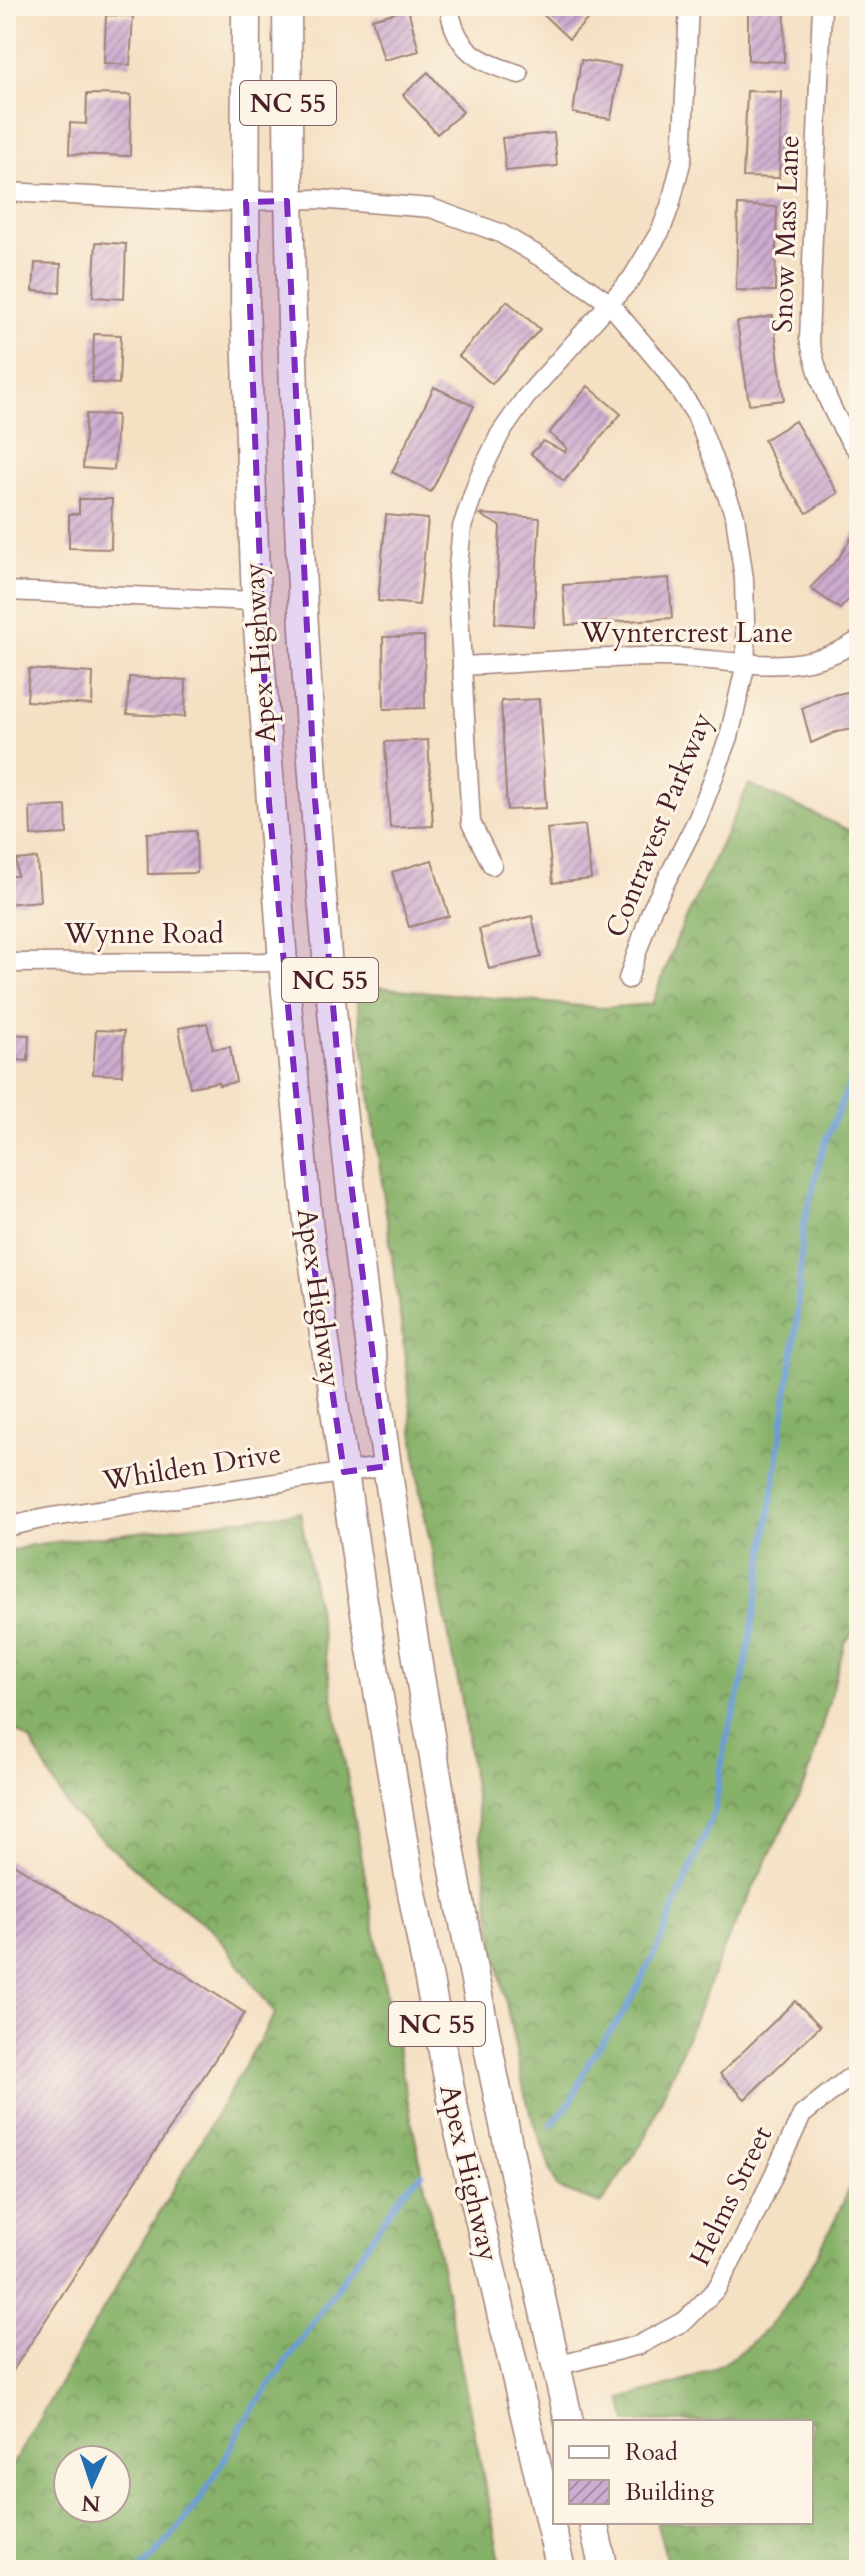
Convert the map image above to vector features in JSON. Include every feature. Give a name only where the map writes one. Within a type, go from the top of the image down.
[{"type":"main road","name":"Apex Highway","points":[[246,6],[245,306],[256,601],[283,962],[309,1231],[380,1710],[435,2014],[510,2358],[561,2570]]},
{"type":"main road","name":"Apex Highway","points":[[287,6],[287,201],[296,491],[315,800],[343,1120],[387,1466],[454,1878],[569,2420]]},
{"type":"main road","points":[[593,2524],[604,2570]]},
{"type":"street","points":[[449,6],[451,20],[463,46],[485,63],[519,74]]},
{"type":"street","points":[[492,865],[471,823],[457,577],[462,527],[479,477],[500,434],[526,397],[632,278],[661,230],[677,182],[685,135],[689,6]]},
{"type":"street","name":"Snow Mass Lane","points":[[822,6],[809,339],[820,384],[840,427],[859,453]]},
{"type":"street","name":"Contravest Parkway","points":[[6,192],[246,202],[330,199],[431,208],[500,233],[609,303],[663,367],[696,415],[735,516],[744,579],[746,663],[729,737],[698,818],[651,911],[628,979]]},
{"type":"street","points":[[6,591],[256,601]]},
{"type":"street","name":"Wyntercrest Lane","points":[[462,666],[660,657],[793,666],[838,654],[859,640]]},
{"type":"street","name":"Wynne Road","points":[[6,963],[283,962]]},
{"type":"street","name":"Whilden Drive","points":[[6,1527],[46,1518],[387,1466]]},
{"type":"street","name":"Helms Street","points":[[556,2366],[639,2345],[686,2320],[717,2288],[802,2115],[846,2080],[859,2074]]},
{"type":"highlighted area","points":[[287,201],[315,800],[343,1120],[387,1466],[344,1472],[309,1231],[269,803],[246,202]]},
{"type":"green space","points":[[749,784],[859,835],[859,1625],[845,1643],[807,1780],[726,1943],[645,2139],[601,2204],[557,2188],[525,2095],[496,1954],[463,1706],[420,1492],[402,1330],[355,985],[602,1008],[652,1004],[678,936]]},
{"type":"green space","points":[[300,1512],[382,1972],[502,2570],[6,2570],[6,2476],[275,2014],[215,1932],[162,1892],[70,1811],[30,1740],[6,1725],[6,1553],[31,1545]]},
{"type":"green space","points":[[859,2169],[859,2570],[670,2570],[657,2524],[813,2524],[813,2420],[627,2420],[621,2399],[698,2376],[730,2359],[756,2338],[779,2315],[798,2289]]},
{"type":"building","points":[[534,6],[600,6],[569,39]]},
{"type":"building","points":[[748,6],[785,6],[784,62],[748,60]]},
{"type":"building","points":[[408,9],[419,51],[384,60],[372,19]]},
{"type":"building","points":[[106,15],[133,16],[130,65],[104,63]]},
{"type":"building","points":[[581,60],[620,66],[611,119],[573,113]]},
{"type":"building","points":[[428,72],[463,112],[437,134],[403,95]]},
{"type":"building","points":[[747,91],[782,92],[779,178],[743,177]]},
{"type":"building","points":[[87,94],[131,95],[130,156],[69,154],[70,123],[86,124]]},
{"type":"building","points":[[554,133],[557,166],[506,171],[502,138]]},
{"type":"building","points":[[738,205],[777,207],[775,291],[736,290]]},
{"type":"building","points":[[96,242],[126,244],[124,299],[93,297]]},
{"type":"building","points":[[35,263],[61,264],[60,293],[33,291]]},
{"type":"building","points":[[507,301],[540,329],[492,384],[459,356]]},
{"type":"building","points":[[773,316],[784,400],[749,404],[737,322]]},
{"type":"building","points":[[94,334],[121,335],[119,384],[92,382]]},
{"type":"building","points":[[588,386],[621,414],[564,481],[531,454],[543,441],[565,452],[567,448],[549,433]]},
{"type":"building","points":[[434,387],[474,406],[431,492],[392,472]]},
{"type":"building","points":[[86,414],[117,415],[114,470],[83,468]]},
{"type":"building","points":[[795,421],[838,493],[807,513],[782,478],[764,440]]},
{"type":"building","points":[[79,499],[112,499],[111,549],[69,548],[69,514],[79,514]]},
{"type":"building","points":[[479,514],[540,518],[533,626],[495,623],[500,526]]},
{"type":"building","points":[[386,515],[428,519],[419,605],[378,601]]},
{"type":"building","points":[[859,526],[859,588],[840,609],[810,588],[838,559]]},
{"type":"building","points":[[669,578],[672,618],[566,625],[563,585]]},
{"type":"building","points":[[424,636],[425,708],[384,709],[383,637]]},
{"type":"building","points":[[29,669],[93,673],[92,705],[27,701]]},
{"type":"building","points":[[129,677],[186,680],[185,717],[127,714]]},
{"type":"building","points":[[856,690],[859,728],[836,732],[811,743],[802,708],[829,696]]},
{"type":"building","points":[[539,699],[546,808],[507,810],[501,701]]},
{"type":"building","points":[[428,740],[433,826],[390,828],[385,742]]},
{"type":"building","points":[[66,806],[67,834],[31,836],[30,808]]},
{"type":"building","points":[[585,825],[591,879],[553,883],[547,829]]},
{"type":"building","points":[[196,831],[197,873],[148,874],[147,833]]},
{"type":"building","points":[[37,858],[40,901],[6,904],[6,876],[17,876],[16,860]]},
{"type":"building","points":[[432,860],[449,916],[409,927],[392,872]]},
{"type":"building","points":[[532,916],[541,957],[489,969],[479,929]]},
{"type":"building","points":[[207,1023],[213,1049],[230,1047],[236,1082],[190,1087],[179,1028]]},
{"type":"building","points":[[96,1030],[124,1031],[122,1075],[93,1074]]},
{"type":"building","points":[[6,1034],[29,1035],[28,1061],[6,1059]]},
{"type":"building","points":[[6,1859],[245,2013],[6,2381]]},
{"type":"building","points":[[795,2001],[820,2026],[745,2099],[720,2074]]},
{"type":"waterway","points":[[552,2124],[571,2102],[589,2061],[625,2011],[659,1945],[715,1810],[724,1748],[743,1680],[760,1583],[796,1330],[803,1227],[825,1142],[859,1062]]},
{"type":"waterway","points":[[140,2570],[197,2503],[221,2467],[241,2427],[403,2192],[422,2174]]}]
